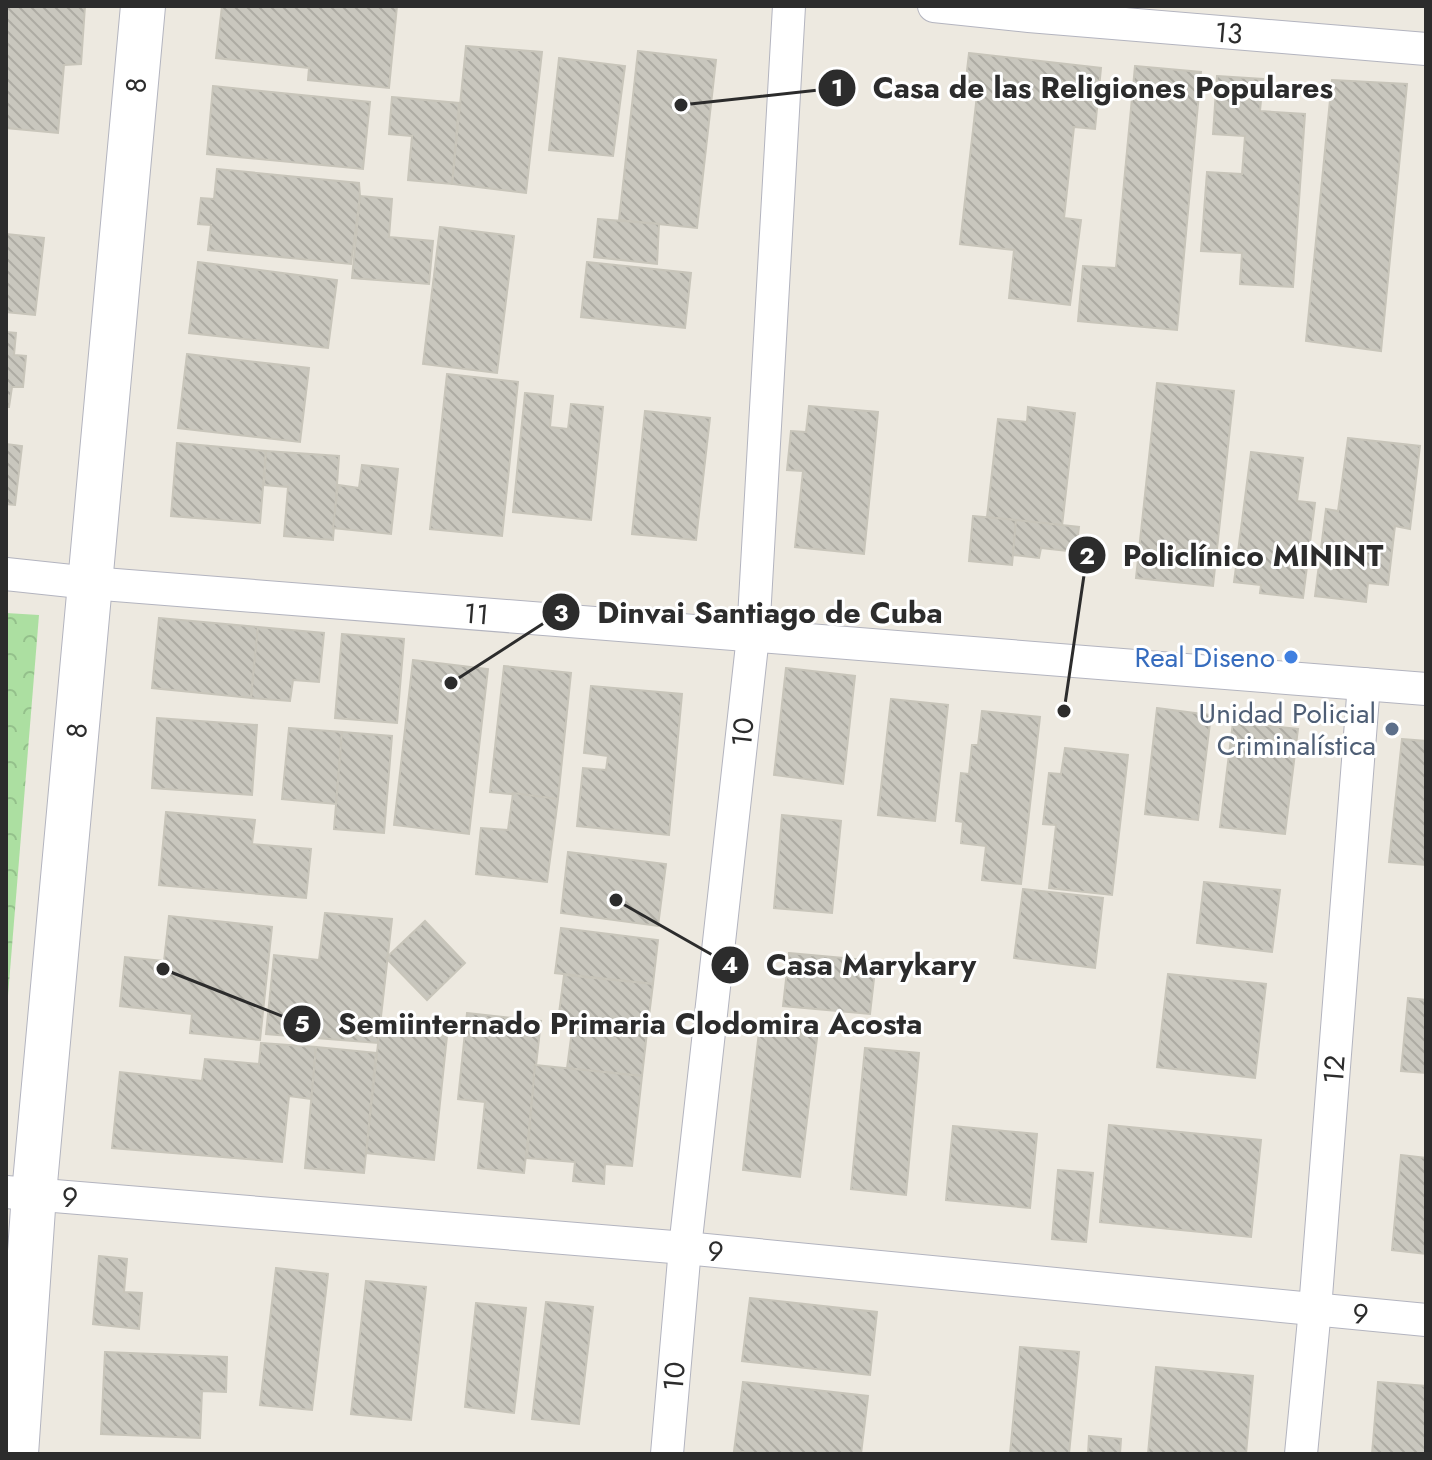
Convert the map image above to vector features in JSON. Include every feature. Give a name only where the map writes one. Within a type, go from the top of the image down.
[{"type":"street","name":"8","points":[[16,1454],[20,1193],[90,583],[143,6]]},
{"type":"street","name":"10","points":[[667,1454],[685,1248],[753,636],[789,6]]},
{"type":"street","name":"13","points":[[934,6],[1426,49]]},
{"type":"street","name":"11","points":[[6,574],[1426,689]]},
{"type":"street","name":"12","points":[[1301,1454],[1364,684]]},
{"type":"street","name":"9","points":[[20,1193],[685,1248],[1426,1320]]},
{"type":"green space","points":[[6,613],[39,615],[6,1020]]},
{"type":"building","points":[[6,6],[85,6],[81,64],[64,65],[58,133],[6,128]]},
{"type":"building","points":[[222,6],[397,6],[389,88],[308,80],[309,68],[216,58]]},
{"type":"building","points":[[466,46],[542,52],[526,193],[452,184]]},
{"type":"building","points":[[638,51],[716,60],[697,228],[619,220]]},
{"type":"building","points":[[969,53],[1101,68],[1095,129],[1074,127],[1064,218],[1081,220],[1070,305],[1009,298],[1014,250],[960,244],[978,86],[965,88]]},
{"type":"building","points":[[559,58],[625,66],[613,156],[549,150]]},
{"type":"building","points":[[1135,66],[1201,72],[1177,330],[1078,321],[1083,266],[1116,268]]},
{"type":"building","points":[[1217,76],[1263,79],[1260,111],[1305,114],[1293,287],[1240,284],[1242,253],[1201,251],[1207,172],[1242,174],[1245,136],[1213,134]]},
{"type":"building","points":[[1332,80],[1407,84],[1381,351],[1306,341]]},
{"type":"building","points":[[213,86],[370,102],[363,169],[207,154]]},
{"type":"building","points":[[392,97],[459,103],[452,184],[408,180],[412,136],[389,134]]},
{"type":"building","points":[[217,169],[359,183],[351,264],[208,250],[211,225],[198,224],[201,198],[214,199]]},
{"type":"building","points":[[360,196],[392,199],[389,237],[433,241],[429,284],[352,278]]},
{"type":"building","points":[[598,219],[659,224],[657,264],[594,257]]},
{"type":"building","points":[[440,227],[514,236],[497,373],[423,364]]},
{"type":"building","points":[[6,234],[44,238],[35,315],[6,312]]},
{"type":"building","points":[[198,262],[337,280],[328,348],[189,333]]},
{"type":"building","points":[[587,262],[691,273],[685,328],[581,317]]},
{"type":"building","points":[[6,332],[16,333],[14,355],[26,356],[23,387],[12,387],[9,407],[6,407]]},
{"type":"building","points":[[187,354],[309,368],[300,442],[178,428]]},
{"type":"building","points":[[447,374],[518,382],[502,536],[430,529]]},
{"type":"building","points":[[1157,383],[1234,391],[1213,586],[1136,578]]},
{"type":"building","points":[[525,393],[553,396],[550,427],[568,429],[571,404],[603,407],[591,520],[513,512]]},
{"type":"building","points":[[809,406],[878,412],[864,554],[795,547],[803,471],[787,470],[791,431],[806,432]]},
{"type":"building","points":[[1028,407],[1075,413],[1062,526],[987,517],[998,419],[1027,422]]},
{"type":"building","points":[[645,411],[710,418],[696,540],[632,534]]},
{"type":"building","points":[[1348,438],[1420,446],[1410,529],[1395,526],[1388,585],[1368,583],[1366,602],[1315,596],[1326,509],[1338,511]]},
{"type":"building","points":[[177,443],[266,451],[260,523],[171,516]]},
{"type":"building","points":[[6,444],[22,446],[15,505],[6,504]]},
{"type":"building","points":[[266,451],[339,456],[333,540],[284,536],[288,487],[264,485]]},
{"type":"building","points":[[1251,452],[1303,458],[1297,501],[1315,503],[1303,598],[1260,593],[1261,585],[1234,582]]},
{"type":"building","points":[[362,465],[398,469],[391,534],[333,528],[338,485],[359,488]]},
{"type":"building","points":[[973,516],[1016,520],[1012,565],[969,561]]},
{"type":"building","points":[[1016,520],[1079,527],[1076,552],[1041,548],[1039,558],[1013,555]]},
{"type":"building","points":[[159,618],[258,627],[251,698],[152,688]]},
{"type":"building","points":[[258,627],[324,633],[319,682],[293,680],[290,701],[251,698]]},
{"type":"building","points":[[342,634],[404,639],[397,723],[335,718]]},
{"type":"building","points":[[413,660],[488,669],[469,834],[394,825]]},
{"type":"building","points":[[504,666],[571,673],[558,799],[490,792]]},
{"type":"building","points":[[786,668],[855,676],[843,784],[774,775]]},
{"type":"building","points":[[591,686],[682,694],[669,835],[577,826],[583,768],[606,770],[608,756],[584,753]]},
{"type":"building","points":[[891,699],[948,705],[935,821],[878,815]]},
{"type":"building","points":[[1157,708],[1211,715],[1198,820],[1145,814]]},
{"type":"building","points":[[982,711],[1040,717],[1021,884],[982,880],[986,846],[961,843],[963,822],[956,821],[961,773],[969,774],[972,745],[978,745]]},
{"type":"building","points":[[157,718],[257,725],[252,795],[152,788]]},
{"type":"building","points":[[1233,722],[1298,729],[1285,834],[1220,827]]},
{"type":"building","points":[[289,728],[342,732],[336,804],[282,799]]},
{"type":"building","points":[[342,732],[392,736],[384,833],[334,829]]},
{"type":"building","points":[[1402,739],[1426,741],[1426,865],[1389,862]]},
{"type":"building","points":[[1065,748],[1128,755],[1112,895],[1049,888],[1056,825],[1043,824],[1049,773],[1061,774]]},
{"type":"building","points":[[513,793],[558,799],[547,882],[476,874],[481,828],[508,830]]},
{"type":"building","points":[[166,812],[255,820],[252,844],[311,849],[306,898],[159,885]]},
{"type":"building","points":[[782,815],[841,821],[832,913],[774,908]]},
{"type":"building","points":[[568,852],[666,864],[658,926],[561,913]]},
{"type":"building","points":[[1204,882],[1280,890],[1272,952],[1197,943]]},
{"type":"building","points":[[1023,889],[1103,898],[1095,968],[1014,958]]},
{"type":"building","points":[[325,913],[392,919],[378,1043],[266,1034],[274,955],[319,960]]},
{"type":"building","points":[[169,916],[272,927],[260,1040],[190,1033],[192,1014],[120,1006],[125,957],[164,961]]},
{"type":"building","points":[[425,921],[465,963],[427,1000],[386,958]]},
{"type":"building","points":[[561,928],[658,940],[653,984],[555,973]]},
{"type":"building","points":[[789,953],[876,961],[870,1014],[783,1006]]},
{"type":"building","points":[[1168,974],[1266,984],[1255,1078],[1157,1067]]},
{"type":"building","points":[[564,975],[653,984],[647,1032],[558,1021]]},
{"type":"building","points":[[1408,998],[1426,1000],[1426,1073],[1401,1071]]},
{"type":"building","points":[[467,1013],[541,1021],[524,1173],[478,1168],[485,1102],[458,1099]]},
{"type":"building","points":[[573,1023],[647,1032],[642,1076],[567,1068]]},
{"type":"building","points":[[760,1023],[818,1030],[800,1177],[743,1170]]},
{"type":"building","points":[[380,1026],[447,1036],[434,1160],[366,1153]]},
{"type":"building","points":[[261,1043],[316,1047],[312,1099],[289,1096],[282,1162],[112,1148],[120,1072],[202,1081],[205,1059],[259,1064]]},
{"type":"building","points":[[316,1047],[376,1053],[364,1173],[305,1168]]},
{"type":"building","points":[[865,1048],[919,1053],[906,1195],[851,1189]]},
{"type":"building","points":[[535,1065],[642,1076],[632,1166],[605,1164],[604,1184],[573,1181],[575,1162],[527,1158]]},
{"type":"building","points":[[1109,1125],[1261,1140],[1251,1237],[1100,1222]]},
{"type":"building","points":[[953,1126],[1037,1134],[1030,1208],[946,1200]]},
{"type":"building","points":[[1401,1155],[1426,1158],[1426,1254],[1392,1250]]},
{"type":"building","points":[[1058,1170],[1093,1173],[1086,1242],[1052,1239]]},
{"type":"building","points":[[99,1256],[127,1259],[124,1292],[142,1293],[139,1329],[93,1324]]},
{"type":"building","points":[[276,1268],[328,1274],[312,1410],[260,1405]]},
{"type":"building","points":[[366,1281],[426,1287],[411,1420],[351,1414]]},
{"type":"building","points":[[750,1298],[877,1312],[870,1375],[742,1361]]},
{"type":"building","points":[[546,1302],[593,1307],[579,1424],[532,1419]]},
{"type":"building","points":[[476,1303],[526,1308],[514,1413],[465,1407]]},
{"type":"building","points":[[1020,1347],[1079,1352],[1069,1454],[1010,1454]]},
{"type":"building","points":[[105,1352],[227,1357],[226,1392],[202,1391],[200,1438],[101,1434]]},
{"type":"building","points":[[1156,1367],[1253,1376],[1246,1454],[1148,1454]]},
{"type":"building","points":[[743,1382],[868,1396],[861,1454],[734,1451]]},
{"type":"building","points":[[1378,1382],[1426,1386],[1426,1454],[1372,1454]]},
{"type":"building","points":[[1089,1436],[1121,1439],[1120,1454],[1088,1454]]},
{"type":"place","name":"Casa de las Religiones Populares","points":[[681,105]]},
{"type":"place","name":"Real Diseno","points":[[1291,657]]},
{"type":"place","name":"Dinvai Santiago de Cuba","points":[[451,683]]},
{"type":"place","name":"Policlínico MININT","points":[[1064,711]]},
{"type":"place","name":"Unidad Policial Criminalística","points":[[1392,729]]},
{"type":"place","name":"Casa Marykary","points":[[616,900]]},
{"type":"place","name":"Semiinternado Primaria Clodomira Acosta","points":[[163,969]]}]
